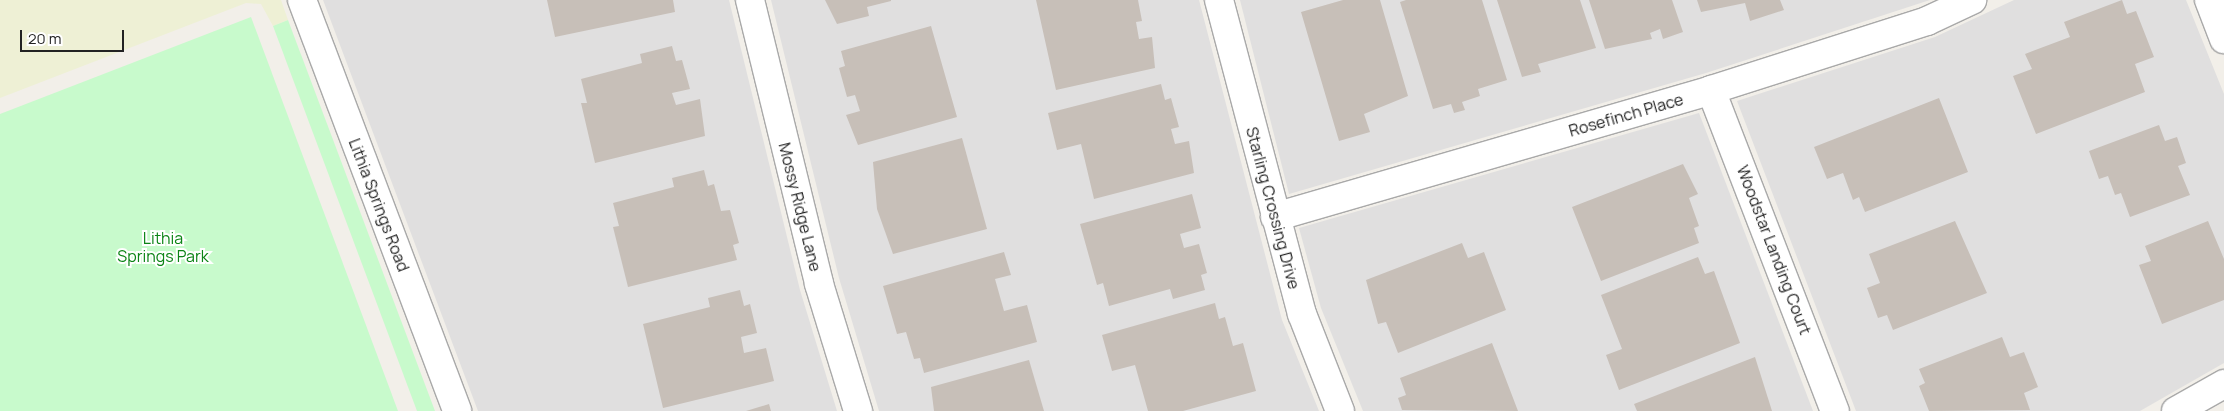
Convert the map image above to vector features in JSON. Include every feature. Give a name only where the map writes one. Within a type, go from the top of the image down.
[{"type":"street","name":"Lithia Springs Road","points":[[302,0],[457,411]]},
{"type":"street","name":"Mossy Ridge Lane","points":[[750,0],[819,284],[858,411]]},
{"type":"street","name":"Starling Crossing Drive","points":[[1219,0],[1302,314],[1340,411]]},
{"type":"street","name":"Rosefinch Place","points":[[1276,217],[1711,90],[1927,21],[1972,0]]},
{"type":"street","points":[[2208,0],[2224,39]]},
{"type":"street","name":"Woodstar Landing Court","points":[[1711,90],[1835,411]]},
{"type":"street","points":[[2176,411],[2224,384]]},
{"type":"shaded area","points":[[323,0],[729,0],[800,290],[837,411],[478,411]]},
{"type":"shaded area","points":[[771,0],[1199,0],[1282,320],[1319,411],[879,411],[839,278]]},
{"type":"shaded area","points":[[1240,0],[1930,0],[1706,73],[1289,194]]},
{"type":"shaded area","points":[[2014,0],[2186,0],[2224,94],[2224,363],[2140,411],[1856,411],[1737,101],[1935,37]]},
{"type":"shaded area","points":[[1699,113],[1813,411],[1363,411],[1321,308],[1299,228]]},
{"type":"green space","points":[[0,0],[281,0],[288,20],[273,26],[261,4],[246,3],[0,98]]},
{"type":"green space","name":"Lithia Springs Park","points":[[251,17],[398,411],[0,411],[0,114]]},
{"type":"green space","points":[[288,20],[435,411],[417,411],[273,26]]},
{"type":"building","points":[[547,0],[673,0],[675,12],[555,37]]},
{"type":"building","points":[[825,0],[891,1],[867,7],[869,16],[837,24]]},
{"type":"building","points":[[1036,0],[1138,0],[1142,21],[1136,22],[1139,39],[1152,37],[1155,68],[1056,90]]},
{"type":"building","points":[[1343,0],[1380,0],[1408,96],[1364,114],[1370,132],[1339,141],[1301,12]]},
{"type":"building","points":[[1406,0],[1482,0],[1507,80],[1478,89],[1480,96],[1462,102],[1465,110],[1454,113],[1451,104],[1433,109],[1400,2]]},
{"type":"building","points":[[1497,0],[1580,0],[1596,48],[1538,64],[1541,72],[1522,77]]},
{"type":"building","points":[[1589,0],[1672,0],[1683,32],[1663,39],[1660,29],[1650,33],[1652,39],[1605,49]]},
{"type":"building","points":[[1697,0],[1780,0],[1784,10],[1750,21],[1745,3],[1701,12]]},
{"type":"building","points":[[2122,0],[2127,14],[2136,11],[2154,57],[2135,64],[2145,92],[2036,134],[2013,76],[2032,69],[2025,54],[2070,37],[2064,22]]},
{"type":"building","points":[[931,26],[957,117],[858,145],[846,115],[860,111],[855,95],[847,97],[839,68],[845,66],[841,51]]},
{"type":"building","points":[[672,46],[676,61],[682,60],[690,89],[672,93],[676,105],[700,99],[705,136],[595,163],[581,103],[587,103],[581,79],[642,63],[640,54]]},
{"type":"building","points":[[1161,84],[1165,100],[1171,98],[1179,127],[1171,129],[1175,144],[1189,141],[1194,173],[1094,199],[1081,144],[1057,150],[1048,113]]},
{"type":"building","points":[[1939,98],[1968,172],[1865,212],[1859,197],[1853,200],[1843,173],[1827,179],[1814,147]]},
{"type":"building","points":[[2159,125],[2165,141],[2177,137],[2186,163],[2178,166],[2190,195],[2130,217],[2121,193],[2115,195],[2108,176],[2099,179],[2089,151]]},
{"type":"building","points":[[962,138],[987,229],[893,254],[877,209],[873,162]]},
{"type":"building","points":[[1683,164],[1698,194],[1689,198],[1699,226],[1694,228],[1699,243],[1601,281],[1572,207]]},
{"type":"building","points":[[704,170],[708,186],[714,184],[721,211],[730,210],[739,243],[733,245],[737,260],[628,287],[613,227],[619,226],[613,203],[674,187],[672,178]]},
{"type":"building","points":[[1192,194],[1201,228],[1180,234],[1184,248],[1199,244],[1207,273],[1201,275],[1205,290],[1173,299],[1170,289],[1109,306],[1103,283],[1097,285],[1080,224]]},
{"type":"building","points":[[1955,221],[1987,293],[1893,330],[1887,315],[1878,318],[1867,288],[1880,283],[1869,254]]},
{"type":"building","points":[[2208,221],[2224,259],[2224,300],[2162,324],[2139,265],[2151,261],[2145,246]]},
{"type":"building","points":[[1462,243],[1468,258],[1484,252],[1506,310],[1398,353],[1386,322],[1378,324],[1366,280]]},
{"type":"building","points":[[1004,252],[1011,275],[995,279],[1004,311],[1027,305],[1037,342],[924,373],[920,358],[914,359],[906,332],[897,334],[883,286]]},
{"type":"building","points":[[1698,257],[1705,274],[1714,271],[1740,343],[1619,390],[1606,355],[1622,349],[1601,295]]},
{"type":"building","points":[[740,290],[744,306],[750,304],[757,333],[741,337],[744,353],[766,348],[774,381],[663,408],[643,324],[710,307],[708,298]]},
{"type":"building","points":[[1215,303],[1219,319],[1225,317],[1233,346],[1243,343],[1256,391],[1183,411],[1148,411],[1135,365],[1112,371],[1102,335]]},
{"type":"building","points":[[2002,337],[2010,357],[2024,352],[2038,387],[2024,393],[2030,410],[1929,411],[1919,386],[1925,383],[1919,369]]},
{"type":"building","points":[[1492,343],[1518,411],[1402,410],[1398,398],[1406,395],[1400,378]]},
{"type":"building","points":[[1755,357],[1772,411],[1637,411],[1634,404]]},
{"type":"building","points":[[1029,360],[1044,411],[934,411],[931,387]]},
{"type":"building","points":[[769,404],[771,411],[746,411]]}]
